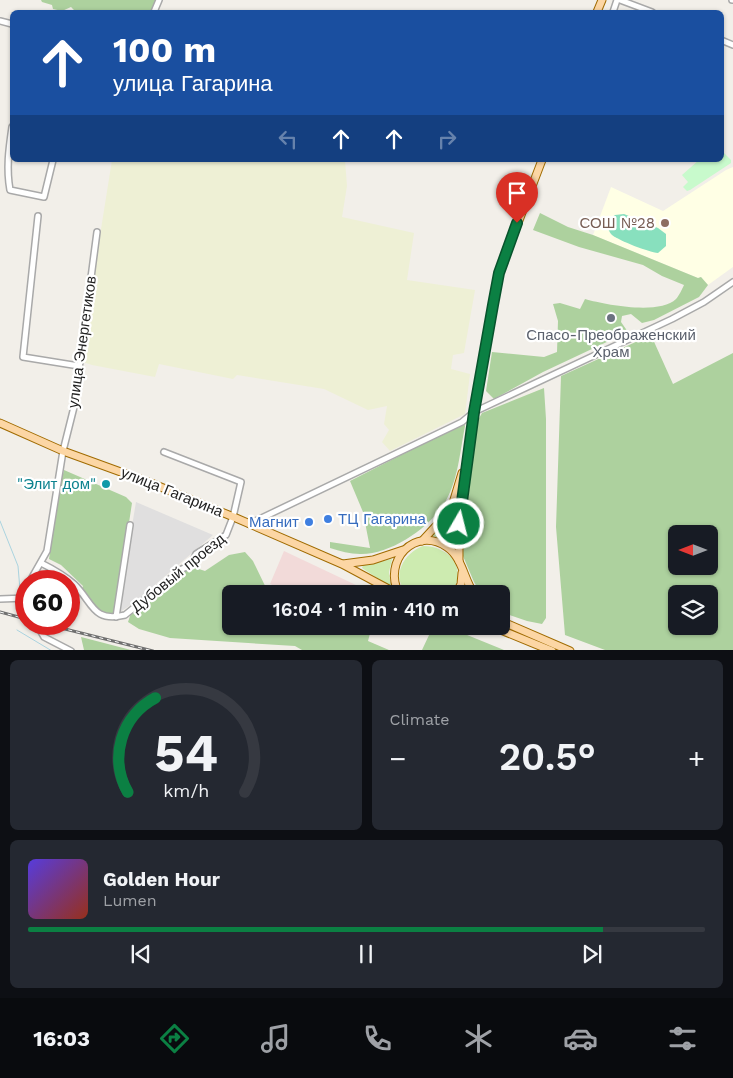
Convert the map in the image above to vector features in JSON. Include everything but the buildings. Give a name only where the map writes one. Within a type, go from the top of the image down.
[{"type":"main road","points":[[460,585],[459,524],[486,340],[499,273],[541,162]]},
{"type":"main road","name":"улица Гагарина","points":[[0,423],[233,517],[342,564],[381,585]]},
{"type":"main road","points":[[342,564],[373,560],[406,549],[422,541],[446,515],[453,503],[469,451]]},
{"type":"main road","points":[[422,541],[431,541],[448,547],[460,564],[468,585]]},
{"type":"main road","points":[[396,585],[394,571],[396,562],[406,549]]},
{"type":"main road","points":[[510,625],[570,650]]},
{"type":"main road","points":[[510,633],[552,650]]},
{"type":"street","points":[[619,0],[646,10]]},
{"type":"street","points":[[10,138],[7,175],[10,190],[44,197],[53,162]]},
{"type":"street","points":[[38,216],[23,357],[79,366]]},
{"type":"street","name":"улица Энергетиков","points":[[36,570],[47,551],[63,450],[74,407],[97,232]]},
{"type":"street","points":[[249,524],[462,422],[474,412],[672,319],[704,302],[733,282]]},
{"type":"street","name":"Дубовый проезд","points":[[130,525],[116,617],[125,615],[182,569],[191,564],[196,554],[226,536],[233,517],[241,482],[164,452]]},
{"type":"street","points":[[41,563],[64,575],[76,586],[98,614],[116,617]]},
{"type":"street","points":[[0,599],[15,598]]},
{"type":"street","points":[[42,635],[44,638],[71,650]]},
{"type":"shaded area","points":[[112,162],[345,162],[347,186],[342,217],[414,233],[407,280],[475,290],[464,353],[453,355],[451,369],[470,374],[465,414],[390,451],[382,442],[389,430],[384,424],[387,406],[368,410],[324,389],[237,375],[233,379],[159,364],[155,377],[80,361]]},
{"type":"shaded area","name":"СОШ №28","points":[[733,167],[733,267],[708,285],[701,277],[698,278],[593,235],[611,187],[663,211]]},
{"type":"shaded area","points":[[136,502],[213,535],[135,602],[120,612],[118,610]]},
{"type":"shaded area","points":[[284,551],[356,585],[272,585],[270,584]]},
{"type":"green space","points":[[41,0],[156,0],[152,10],[74,10],[71,7],[58,10],[53,9],[52,5]]},
{"type":"green space","points":[[724,153],[731,160],[731,163],[687,191],[683,187],[688,182],[682,175],[697,162],[724,162]]},
{"type":"green space","points":[[540,213],[568,227],[593,235],[698,278],[701,277],[708,285],[699,297],[654,320],[642,323],[631,314],[622,316],[621,322],[628,332],[543,372],[494,399],[486,391],[492,352],[544,357],[557,352],[558,321],[553,304],[560,303],[580,309],[585,299],[619,306],[658,307],[676,299],[684,285],[662,276],[643,265],[579,247],[533,230]]},
{"type":"green space","points":[[624,214],[658,228],[666,234],[666,246],[658,253],[653,252],[627,243],[612,235],[608,228],[608,220],[615,215]]},
{"type":"green space","points":[[651,335],[673,384],[733,353],[733,650],[605,650],[565,635],[556,527],[561,376]]},
{"type":"green space","points":[[544,388],[546,419],[546,618],[542,624],[510,615],[510,585],[476,585],[463,556],[477,422],[482,413]]},
{"type":"green space","points":[[464,423],[460,456],[449,495],[429,522],[408,538],[384,550],[356,554],[330,548],[330,542],[370,548],[363,512],[350,481]]},
{"type":"green space","points":[[64,470],[126,497],[132,503],[116,608],[113,614],[106,613],[97,608],[82,589],[80,570],[66,570],[49,559]]},
{"type":"green space","points":[[454,513],[453,545],[443,539],[432,536]]},
{"type":"green space","points":[[423,546],[433,547],[448,555],[454,561],[457,568],[458,576],[455,585],[401,585],[400,573],[402,566],[416,549]]},
{"type":"green space","points":[[245,552],[253,561],[265,585],[222,585],[222,635],[370,635],[368,641],[389,650],[302,650],[295,646],[170,638],[139,629],[128,622],[131,613],[193,564],[196,568],[205,571],[229,555]]},
{"type":"green space","points":[[392,559],[389,572],[391,585],[362,568],[363,565]]},
{"type":"green space","points":[[429,635],[467,635],[504,650],[422,650]]},
{"type":"green space","points":[[81,637],[131,650],[84,650]]},
{"type":"waterway","points":[[0,521],[18,570]]},
{"type":"waterway","points":[[25,635],[50,650]]},
{"type":"railway","points":[[0,612],[15,616]]},
{"type":"railway","points":[[80,633],[149,650]]},
{"type":"place","name":"СОШ №28","points":[[665,223]]},
{"type":"place","name":"Спасо-Преображенский Храм","points":[[611,318]]},
{"type":"place","name":"\"Элит дом\"","points":[[106,484]]},
{"type":"place","name":"ТЦ Гагарина","points":[[328,519]]},
{"type":"place","name":"Магнит","points":[[309,522]]},
{"type":"route","points":[[459,524],[486,340],[499,273],[517,223]]}]
